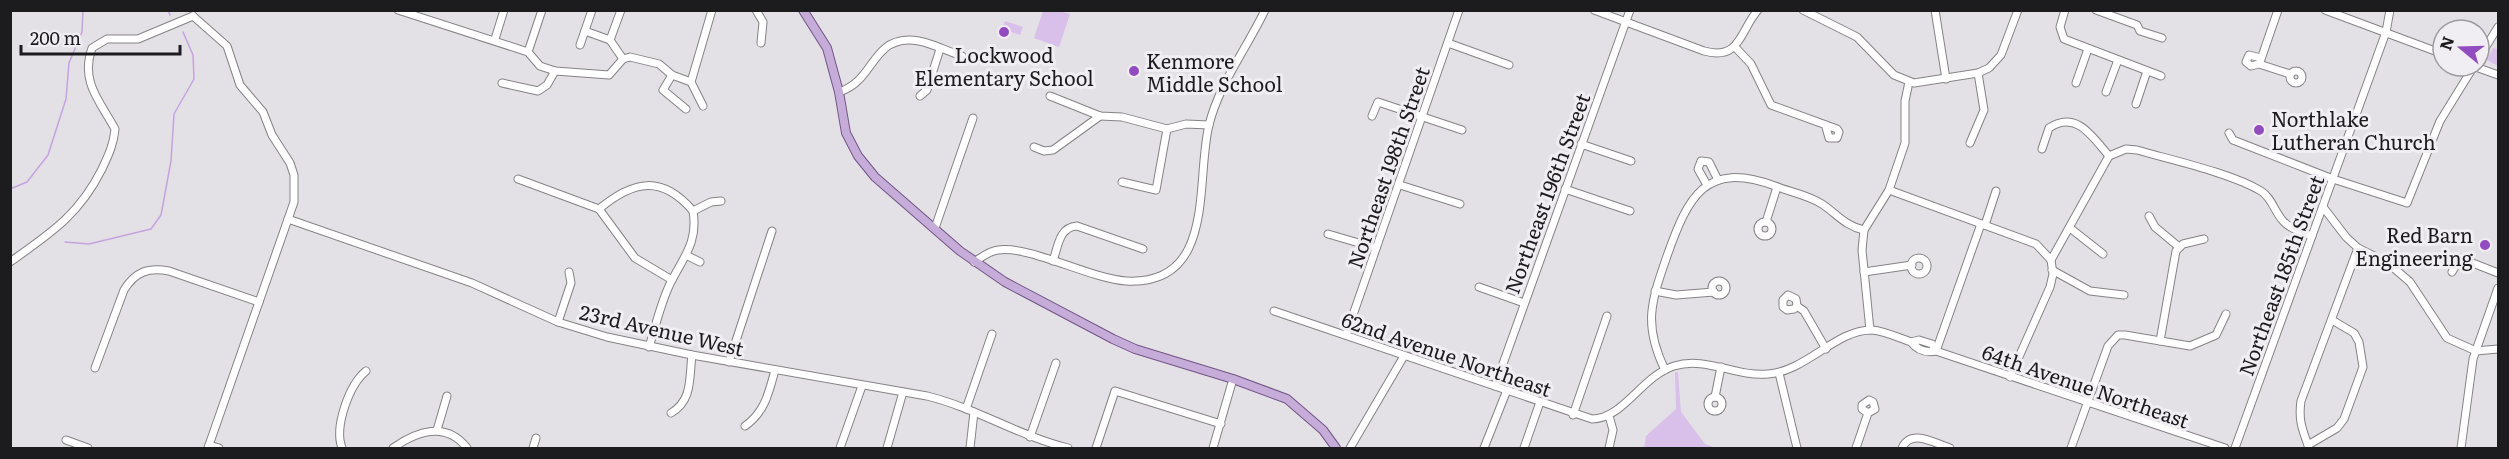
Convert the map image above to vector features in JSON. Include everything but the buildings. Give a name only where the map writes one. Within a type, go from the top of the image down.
[{"type":"main road","points":[[803,10],[827,48],[839,92],[846,133],[858,156],[875,177],[974,262],[1005,282],[1135,349],[1233,379],[1287,399],[1323,430],[1336,448]]},
{"type":"street","points":[[398,10],[495,39],[528,52],[540,66],[555,71],[609,75],[623,59],[630,57],[659,64],[672,75],[691,82]]},
{"type":"street","points":[[495,39],[504,10]]},
{"type":"street","points":[[528,52],[542,10]]},
{"type":"street","points":[[580,45],[592,10]]},
{"type":"street","points":[[610,40],[621,10]]},
{"type":"street","points":[[703,106],[691,82],[712,10]]},
{"type":"street","points":[[756,10],[763,22],[761,43]]},
{"type":"street","points":[[974,262],[1000,249],[1127,281],[1165,273],[1180,262],[1193,240],[1198,220],[1209,125],[1232,71],[1265,10]]},
{"type":"street","name":"Northeast 198th Street","points":[[1346,335],[1460,10]]},
{"type":"street","points":[[1594,10],[1708,53],[1723,52],[1735,47],[1758,10]]},
{"type":"street","name":"Northeast 196th Street","points":[[1495,386],[1630,10]]},
{"type":"street","points":[[1803,10],[1857,36],[1894,75],[1909,82],[1946,79],[1978,73],[1993,66],[2001,55],[2018,10]]},
{"type":"street","points":[[1935,10],[1946,79]]},
{"type":"street","points":[[2065,10],[2060,27],[2061,37],[2161,76]]},
{"type":"street","points":[[2096,10],[2162,38]]},
{"type":"street","points":[[2278,10],[2260,61],[2290,75]]},
{"type":"street","points":[[2325,10],[2431,49]]},
{"type":"street","name":"Northeast 185th Street","points":[[2235,448],[2386,32],[2387,11]]},
{"type":"street","points":[[10,262],[77,210],[89,193],[111,151],[115,129],[91,90],[88,77],[88,59],[92,48],[107,39],[138,39],[194,13],[227,46],[240,85],[258,102],[272,135],[290,163],[295,190],[288,219],[209,447],[219,448]]},
{"type":"street","points":[[585,31],[610,40],[623,59]]},
{"type":"street","points":[[839,92],[861,82],[880,52],[893,43],[909,40],[962,56]]},
{"type":"street","points":[[1448,43],[1509,65]]},
{"type":"street","points":[[1735,47],[1751,64],[1771,105],[1826,127]]},
{"type":"street","points":[[920,96],[927,90],[940,49]]},
{"type":"street","points":[[2076,83],[2088,49]]},
{"type":"street","points":[[2106,92],[2118,60]]},
{"type":"street","points":[[502,83],[538,91],[547,85],[555,71]]},
{"type":"street","points":[[2136,104],[2147,71]]},
{"type":"street","points":[[1970,143],[1984,110],[1978,73]]},
{"type":"street","points":[[672,75],[663,90],[686,109]]},
{"type":"street","points":[[2229,133],[2233,140],[2333,179],[2407,203],[2440,121],[2466,78]]},
{"type":"street","points":[[1609,448],[1613,430],[1609,416],[1645,382],[1665,370],[1691,363],[1755,375],[1779,373],[1856,334],[1870,330],[1864,272],[1864,231],[1889,190],[1905,143],[1905,101],[1909,82]]},
{"type":"street","points":[[1050,96],[1100,116],[1122,117],[1167,129],[1186,124],[1209,125]]},
{"type":"street","points":[[1372,116],[1378,102],[1462,130]]},
{"type":"street","points":[[1034,147],[1044,151],[1053,150],[1100,116]]},
{"type":"street","points":[[935,228],[973,118]]},
{"type":"street","points":[[2042,149],[2049,128],[2065,121],[2075,122],[2084,127],[2109,156]]},
{"type":"street","points":[[1122,182],[1156,190],[1167,129]]},
{"type":"street","points":[[1581,144],[1631,161]]},
{"type":"street","points":[[2010,377],[2050,287],[2051,260],[2109,156],[2126,149],[2137,150],[2256,188],[2270,199],[2289,226],[2312,236]]},
{"type":"street","points":[[1707,185],[1698,169],[1703,160],[1711,165],[1718,180]]},
{"type":"street","points":[[1665,370],[1654,345],[1650,323],[1655,291],[1682,216],[1692,198],[1707,185],[1718,180],[1744,177],[1820,203],[1848,226],[1864,231]]},
{"type":"street","points":[[518,179],[599,209],[635,258],[672,280]]},
{"type":"street","points":[[1400,185],[1460,204]]},
{"type":"street","points":[[599,209],[618,193],[645,186],[669,189],[679,195],[693,211],[694,237],[688,256],[672,280],[649,347]]},
{"type":"street","points":[[1766,222],[1777,187]]},
{"type":"street","points":[[1565,189],[1630,211]]},
{"type":"street","points":[[1889,190],[2036,244],[2051,260]]},
{"type":"street","points":[[1936,351],[1996,191]]},
{"type":"street","points":[[693,211],[711,202],[721,201]]},
{"type":"street","points":[[2323,207],[2346,237],[2358,248],[2388,263],[2410,282],[2447,338],[2476,351],[2499,349]]},
{"type":"street","points":[[2149,216],[2156,227],[2179,247]]},
{"type":"street","name":"23rd Avenue West","points":[[288,219],[472,283],[558,322],[649,347],[937,398],[974,412],[1045,446],[1068,448]]},
{"type":"street","points":[[1053,261],[1063,232],[1071,226],[1077,226],[1143,249]]},
{"type":"street","points":[[2070,228],[2103,254]]},
{"type":"street","points":[[729,362],[772,231]]},
{"type":"street","points":[[1328,234],[1376,248]]},
{"type":"street","points":[[2179,247],[2204,239]]},
{"type":"street","points":[[2160,341],[2179,247]]},
{"type":"street","points":[[2332,320],[2354,333],[2359,342],[2363,367],[2344,419],[2337,428],[2308,447],[2301,431],[2299,417],[2301,401],[2358,248]]},
{"type":"street","points":[[688,256],[700,262]]},
{"type":"street","points":[[2452,272],[2460,258],[2499,273]]},
{"type":"street","points":[[1864,272],[1912,265]]},
{"type":"street","points":[[95,368],[124,290],[131,279],[144,271],[153,268],[169,271],[259,302]]},
{"type":"street","points":[[2052,270],[2090,291],[2124,295]]},
{"type":"street","points":[[558,322],[571,283],[569,272]]},
{"type":"street","points":[[1479,287],[1524,303]]},
{"type":"street","points":[[2461,448],[2471,365],[2499,288]]},
{"type":"street","points":[[1655,291],[1676,295],[1714,292]]},
{"type":"street","points":[[1797,306],[1804,311],[1826,349]]},
{"type":"street","name":"62nd Avenue Northeast","points":[[1274,310],[1574,415],[1592,419],[1609,416]]},
{"type":"street","points":[[2071,448],[2108,346],[2118,335],[2181,346],[2199,344],[2216,335],[2226,314]]},
{"type":"street","points":[[1574,415],[1607,316]]},
{"type":"street","name":"64th Avenue Northeast","points":[[1870,330],[1911,342],[1919,340],[1932,344],[1936,351],[2087,404],[2224,448]]},
{"type":"street","points":[[966,409],[992,334]]},
{"type":"street","points":[[671,414],[684,403],[689,390],[692,355]]},
{"type":"street","points":[[1350,448],[1404,356]]},
{"type":"street","points":[[1030,437],[1056,363]]},
{"type":"street","points":[[1715,397],[1721,367]]},
{"type":"street","points":[[745,426],[759,415],[765,405],[775,370]]},
{"type":"street","points":[[342,448],[340,428],[357,378],[366,371]]},
{"type":"street","points":[[1779,373],[1797,448]]},
{"type":"street","points":[[1214,448],[1233,379]]},
{"type":"street","points":[[840,448],[862,386]]},
{"type":"street","points":[[1484,448],[1507,390]]},
{"type":"street","points":[[1096,448],[1115,391],[1221,424]]},
{"type":"street","points":[[887,448],[903,392]]},
{"type":"street","points":[[437,430],[447,396]]},
{"type":"street","points":[[1524,448],[1540,402]]},
{"type":"street","points":[[970,448],[974,412]]},
{"type":"street","points":[[1856,448],[1868,413]]},
{"type":"street","points":[[393,448],[411,435],[437,430],[453,436],[467,448]]},
{"type":"street","points":[[533,448],[536,438]]},
{"type":"street","points":[[1902,448],[1906,441],[1920,438],[1950,448]]},
{"type":"street","points":[[66,441],[88,448]]},
{"type":"shaded area","points":[[1043,11],[1070,14],[1059,47],[1034,38]]},
{"type":"shaded area","points":[[1005,21],[1023,27],[1020,35],[1002,29]]},
{"type":"shaded area","points":[[2493,48],[2498,49],[2498,66],[2491,62]]},
{"type":"shaded area","points":[[1675,372],[1678,372],[1681,412],[1705,444],[1716,448],[1644,448],[1646,436],[1676,409]]},
{"type":"waterway","points":[[10,189],[27,182],[48,155],[66,99],[69,63],[82,32],[83,10]]},
{"type":"waterway","points":[[168,10],[170,15]]},
{"type":"waterway","points":[[65,242],[89,244],[151,229],[161,215],[171,161],[174,114],[194,79],[193,55],[183,32]]},
{"type":"place","name":"Lockwood Elementary School","points":[[1004,32]]},
{"type":"place","name":"Kenmore Middle School","points":[[1134,71]]},
{"type":"place","name":"Northlake Lutheran Church","points":[[2259,130]]},
{"type":"place","name":"Red Barn Engineering","points":[[2485,245]]}]
